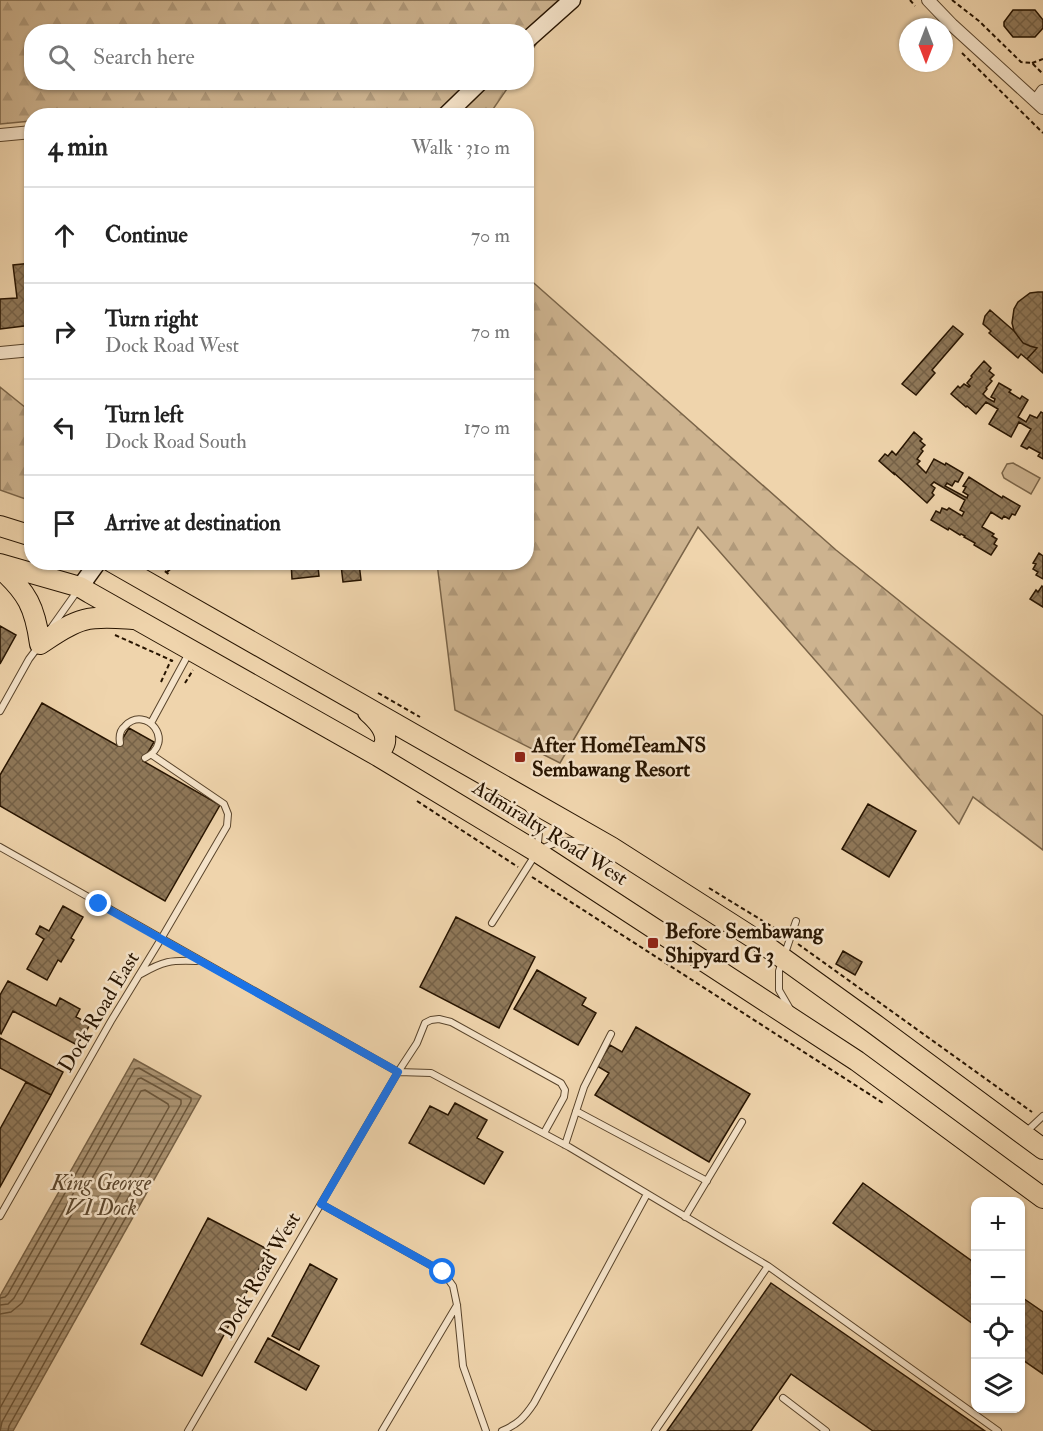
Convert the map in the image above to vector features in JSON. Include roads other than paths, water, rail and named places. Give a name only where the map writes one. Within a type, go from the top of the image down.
[{"type":"main road","points":[[534,34],[572,0]]},
{"type":"main road","points":[[453,108],[472,90]]},
{"type":"main road","points":[[0,526],[24,534]]},
{"type":"main road","points":[[0,566],[20,586],[31,605],[38,622],[40,644],[82,620],[138,619]]},
{"type":"main road","name":"Admiralty Road West","points":[[0,566],[80,587],[138,619],[187,658],[378,756],[537,852],[857,1061],[1043,1198]]},
{"type":"main road","points":[[80,587],[92,570]]},
{"type":"main road","name":"Admiralty Road West","points":[[134,570],[162,580],[351,698],[611,847],[783,958],[1043,1149]]},
{"type":"main road","points":[[149,570],[162,580]]},
{"type":"main road","points":[[351,698],[376,719],[384,731],[385,743],[378,756]]},
{"type":"street","points":[[928,0],[952,25],[1040,100]]},
{"type":"street","points":[[0,135],[24,133]]},
{"type":"street","points":[[0,353],[24,351]]},
{"type":"lane","points":[[0,711],[29,659],[80,587]]},
{"type":"lane","points":[[151,723],[187,658]]},
{"type":"lane","points":[[120,743],[120,731],[126,724],[134,720],[151,723],[157,730],[159,739],[152,755],[145,758]]},
{"type":"lane","name":"Dock Road East","points":[[0,1216],[111,1021],[227,826],[228,814],[224,804],[152,755]]},
{"type":"lane","points":[[492,923],[537,852],[539,832],[537,825],[526,804],[515,792]]},
{"type":"lane","points":[[537,852],[554,842],[569,840],[611,847]]},
{"type":"lane","points":[[0,848],[398,1072],[431,1073],[566,1145],[768,1266],[998,1431]]},
{"type":"lane","points":[[796,921],[779,971],[779,990],[788,1006],[807,1027]]},
{"type":"lane","points":[[140,974],[155,965],[172,960],[200,961]]},
{"type":"lane","name":"Dock Road West","points":[[188,1431],[417,1043],[425,1023],[439,1019],[451,1022],[561,1083],[565,1090],[564,1096],[544,1133]]},
{"type":"lane","points":[[566,1145],[584,1087],[611,1034]]},
{"type":"lane","points":[[576,1111],[707,1181]]},
{"type":"lane","points":[[1023,1135],[1043,1116]]},
{"type":"lane","points":[[685,1217],[742,1122]]},
{"type":"lane","points":[[502,1431],[515,1425],[534,1403],[647,1194]]},
{"type":"lane","points":[[321,1204],[443,1272],[453,1286],[463,1366],[486,1431]]},
{"type":"lane","points":[[655,1431],[768,1266]]},
{"type":"lane","points":[[382,1431],[457,1305]]},
{"type":"lane","points":[[783,1398],[826,1431]]},
{"type":"water","name":"King George VI Dock","points":[[134,1059],[201,1096],[13,1431],[0,1431],[0,1296]]},
{"type":"place","name":"After HomeTeamNS Sembawang Resort","points":[[520,757]]},
{"type":"place","name":"Before Sembawang Shipyard G 3","points":[[653,943]]}]
